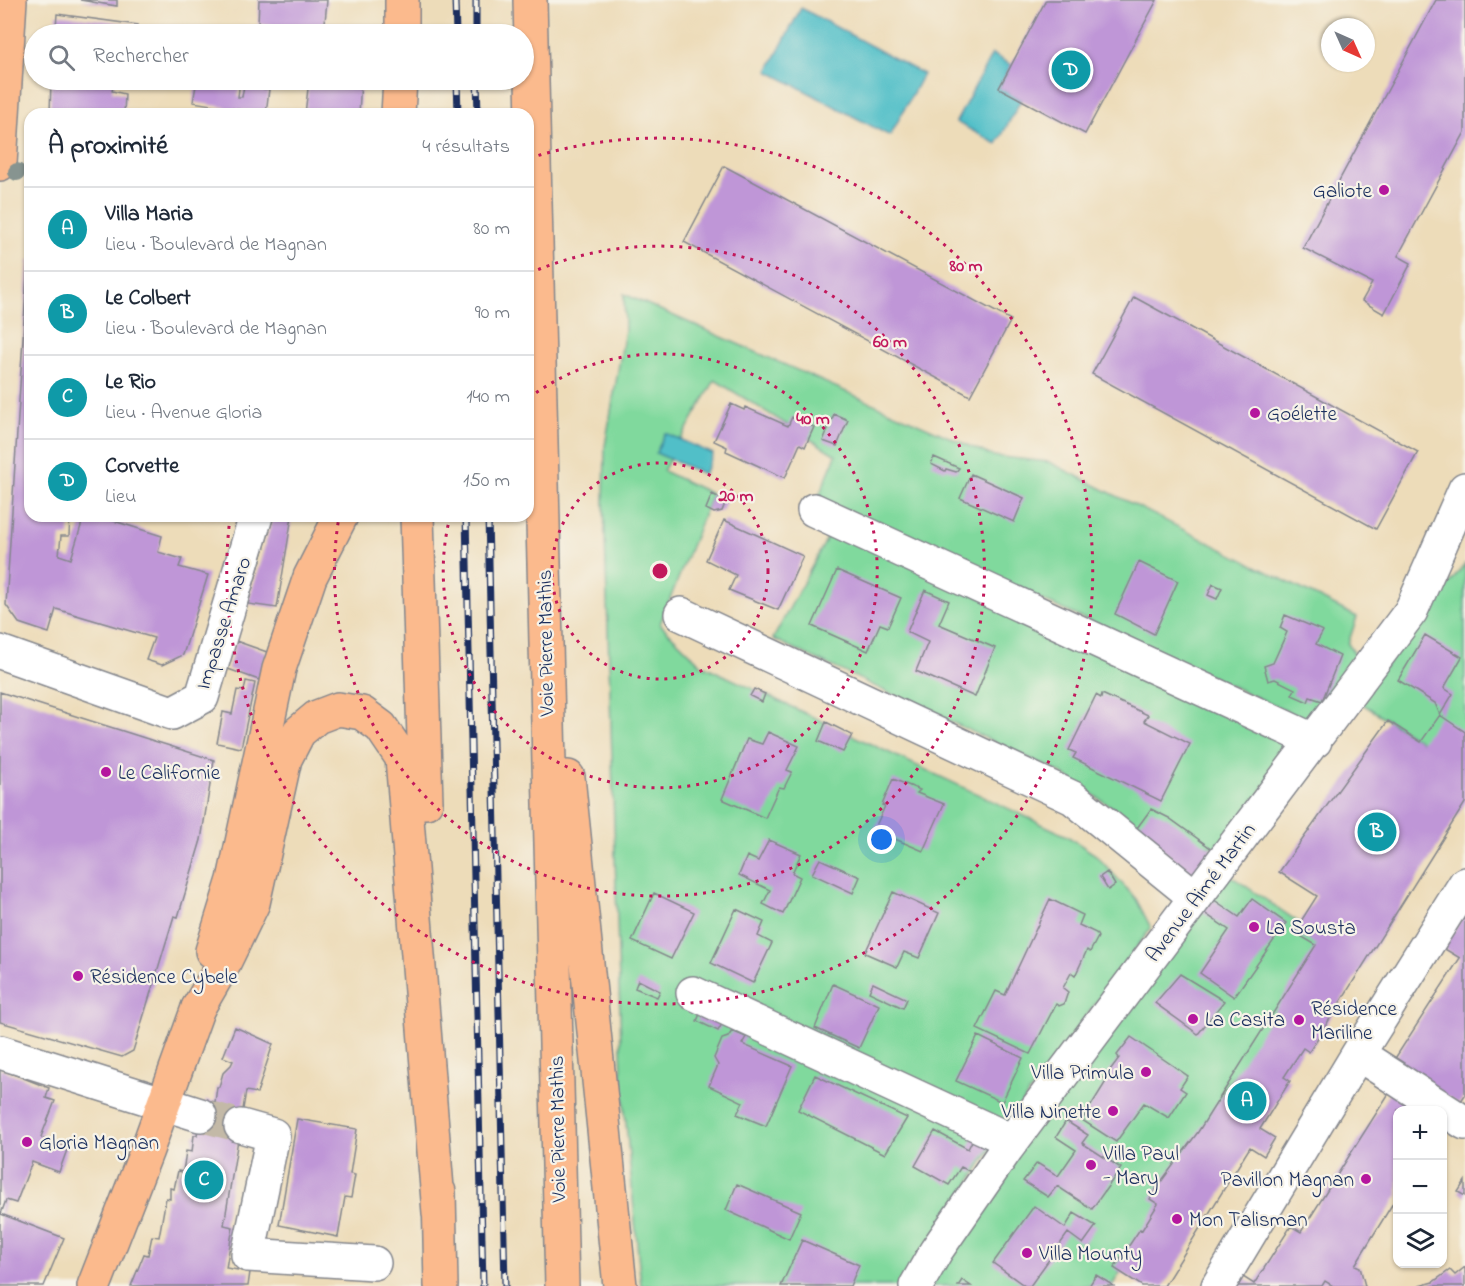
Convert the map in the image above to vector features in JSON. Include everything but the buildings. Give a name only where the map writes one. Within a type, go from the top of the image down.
[{"type":"main road","points":[[0,164],[10,0]]},
{"type":"main road","points":[[402,0],[402,24]]},
{"type":"main road","name":"Voie Pierre Mathis","points":[[530,0],[531,24]]},
{"type":"main road","points":[[400,108],[401,90]]},
{"type":"main road","points":[[403,90],[404,108]]},
{"type":"main road","name":"Voie Pierre Mathis","points":[[532,90],[532,108]]},
{"type":"main road","name":"Voie Pierre Mathis","points":[[534,181],[562,1286]]},
{"type":"main road","points":[[94,1286],[198,1008],[208,962],[234,880],[279,669],[310,577],[338,522]]},
{"type":"main road","points":[[417,522],[441,1286]]},
{"type":"main road","points":[[542,542],[580,887],[620,1286]]},
{"type":"main road","points":[[198,1008],[228,956],[253,903],[285,759],[299,732],[317,717],[338,709],[362,713],[381,728],[402,758],[440,1213]]},
{"type":"street","points":[[814,510],[1315,741]]},
{"type":"street","name":"Avenue Aimé Martin","points":[[916,1286],[936,1251],[1012,1141],[1411,611],[1461,510]]},
{"type":"street","name":"Impasse Amaro","points":[[0,652],[172,713],[202,697],[254,522]]},
{"type":"street","points":[[681,614],[1072,798],[1195,897]]},
{"type":"street","points":[[1218,1286],[1358,1054],[1465,884]]},
{"type":"street","points":[[693,993],[1012,1141]]},
{"type":"street","points":[[0,1052],[200,1115]]},
{"type":"street","points":[[1358,1054],[1465,1123]]},
{"type":"street","points":[[241,1126],[273,1135],[248,1255],[374,1263]]},
{"type":"green space","points":[[624,294],[992,456],[1049,462],[1357,617],[1348,644],[1362,664],[1315,724],[818,498],[836,455],[715,380],[663,471],[712,494],[660,624],[702,665],[1067,836],[1096,855],[1136,899],[1151,928],[1011,1118],[904,1286],[641,1286],[622,1080],[604,503],[605,446],[625,330]]},
{"type":"green space","points":[[832,529],[1285,738],[1290,753],[1219,848],[1156,837],[1061,773],[773,639]]},
{"type":"green space","points":[[1465,564],[1465,770],[1358,701]]},
{"type":"green space","points":[[1228,874],[1326,941],[1196,1146],[1112,1286],[927,1286],[1047,1110]]},
{"type":"water","points":[[801,8],[923,74],[890,136],[768,71]]},
{"type":"water","points":[[992,54],[1011,65],[999,88],[1021,100],[997,144],[956,122]]},
{"type":"water","points":[[665,433],[713,454],[704,474],[656,453]]},
{"type":"tunnel","points":[[200,1115],[241,1126]]},
{"type":"railway","points":[[455,0],[456,24]]},
{"type":"railway","points":[[476,0],[476,24]]},
{"type":"railway","points":[[457,90],[458,108]]},
{"type":"railway","points":[[477,90],[478,108]]},
{"type":"railway","points":[[466,522],[483,1286]]},
{"type":"railway","points":[[488,522],[505,1286]]},
{"type":"place","name":"Corvette","points":[[1071,70]]},
{"type":"place","name":"Galiote","points":[[1384,190]]},
{"type":"place","name":"Goélette","points":[[1255,413]]},
{"type":"place","name":"Le Californie","points":[[106,772]]},
{"type":"place","name":"Le Colbert","points":[[1377,832]]},
{"type":"place","name":"La Sousta","points":[[1254,927]]},
{"type":"place","name":"Résidence Cybele","points":[[78,976]]},
{"type":"place","name":"La Casita","points":[[1193,1019]]},
{"type":"place","name":"Résidence Mariline","points":[[1299,1020]]},
{"type":"place","name":"Villa Primula","points":[[1146,1072]]},
{"type":"place","name":"Villa Maria","points":[[1247,1101]]},
{"type":"place","name":"Villa Ninette","points":[[1113,1111]]},
{"type":"place","name":"Gloria Magnan","points":[[27,1142]]},
{"type":"place","name":"Villa Paul - Mary","points":[[1091,1165]]},
{"type":"place","name":"Pavillon Magnan","points":[[1366,1179]]},
{"type":"place","name":"Le Rio","points":[[204,1180]]},
{"type":"place","name":"Mon Talisman","points":[[1177,1219]]},
{"type":"place","name":"Villa Mounty","points":[[1027,1253]]}]
